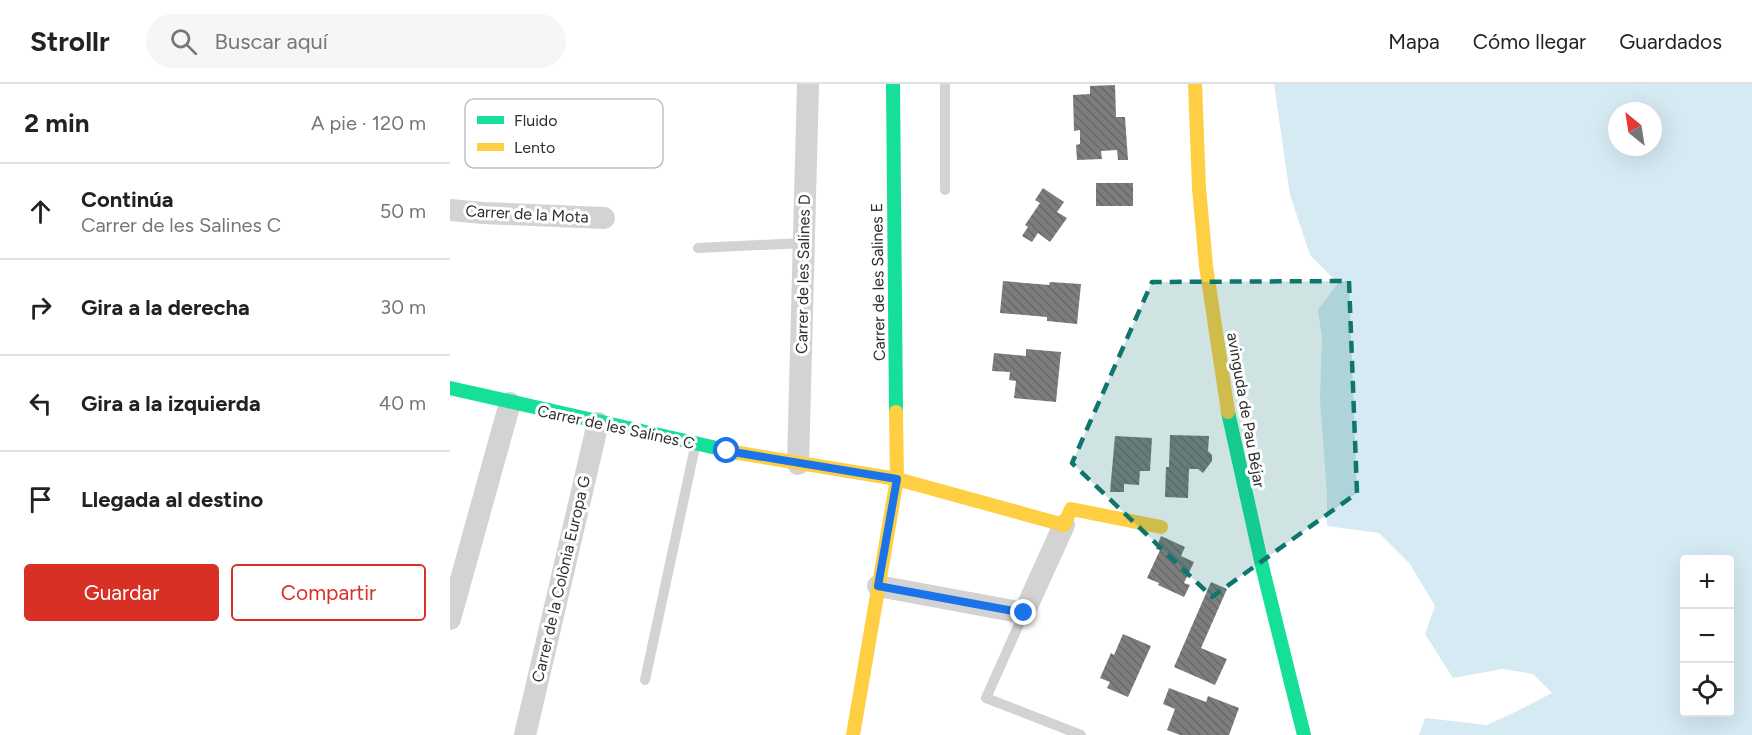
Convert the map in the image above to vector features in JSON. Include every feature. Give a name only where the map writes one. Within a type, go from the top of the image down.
[{"type":"street","name":"Carrer de les Salines D","points":[[798,464],[808,84]]},
{"type":"street","name":"Carrer de les Salines E","points":[[853,735],[897,479],[893,84]]},
{"type":"street","name":"avinguda de Pau Béjar","points":[[1195,84],[1200,207],[1208,291],[1219,357],[1237,462],[1304,735]]},
{"type":"street","name":"Carrer de la Mota","points":[[450,210],[604,218]]},
{"type":"street","name":"Carrer de les Salines C","points":[[450,388],[696,444],[798,464],[897,479],[1064,525]]},
{"type":"street","points":[[450,619],[510,403]]},
{"type":"street","name":"Carrer de la Colònia Europa G","points":[[525,735],[598,423]]},
{"type":"street","points":[[878,586],[1024,613],[1071,509],[1161,527]]},
{"type":"lane","points":[[945,84],[945,190]]},
{"type":"lane","points":[[698,248],[803,243]]},
{"type":"lane","points":[[645,680],[696,444]]},
{"type":"lane","points":[[1024,613],[986,699],[1082,735]]},
{"type":"highlighted area","points":[[1349,281],[1357,493],[1212,597],[1072,463],[1152,282]]},
{"type":"water","points":[[1274,84],[1752,84],[1752,735],[1419,735],[1425,718],[1487,725],[1552,693],[1533,674],[1502,669],[1453,678],[1425,634],[1435,606],[1410,564],[1379,533],[1327,526],[1320,399],[1322,337],[1318,310],[1338,283],[1310,255],[1290,195]]},
{"type":"building","points":[[1115,85],[1116,117],[1125,117],[1128,160],[1118,160],[1117,150],[1101,151],[1102,159],[1077,160],[1076,145],[1080,144],[1080,130],[1074,131],[1073,95],[1090,94],[1090,86]]},
{"type":"building","points":[[1096,183],[1133,183],[1133,206],[1096,206]]},
{"type":"building","points":[[1043,188],[1064,202],[1057,212],[1067,218],[1050,242],[1038,233],[1032,242],[1022,236],[1028,227],[1025,225],[1040,203],[1035,200]]},
{"type":"building","points":[[1003,281],[1049,285],[1050,282],[1081,284],[1077,324],[1047,321],[1047,317],[1000,313]]},
{"type":"building","points":[[1026,349],[1061,352],[1056,402],[1014,398],[1016,381],[1009,380],[1010,372],[992,371],[994,353],[1026,356]]},
{"type":"building","points":[[1170,435],[1209,436],[1208,451],[1212,455],[1212,461],[1203,473],[1198,469],[1189,469],[1188,498],[1165,497]]},
{"type":"building","points":[[1115,436],[1152,438],[1150,471],[1140,471],[1139,485],[1124,484],[1124,492],[1110,492]]},
{"type":"building","points":[[1161,536],[1185,547],[1181,556],[1194,562],[1184,583],[1190,585],[1184,597],[1147,578],[1160,550],[1156,549]]},
{"type":"building","points":[[1211,582],[1227,589],[1201,648],[1227,659],[1215,685],[1174,667]]},
{"type":"building","points":[[1123,634],[1151,646],[1128,697],[1107,688],[1110,682],[1100,678],[1111,653],[1114,655]]},
{"type":"building","points":[[1169,688],[1206,702],[1208,696],[1239,708],[1229,735],[1180,735],[1167,730],[1175,709],[1163,704]]},
{"type":"traffic: fast","points":[[893,84],[896,412]]},
{"type":"traffic: fast","points":[[450,388],[739,453]]},
{"type":"traffic: fast","points":[[1228,412],[1263,570],[1304,735]]},
{"type":"traffic: slow","points":[[1195,84],[1199,188],[1206,266],[1228,412]]},
{"type":"traffic: slow","points":[[853,735],[897,479],[896,412]]},
{"type":"traffic: slow","points":[[739,453],[897,479],[1064,525],[1071,509],[1161,527]]},
{"type":"route","points":[[727,451],[897,479],[878,586],[1024,613]]}]
